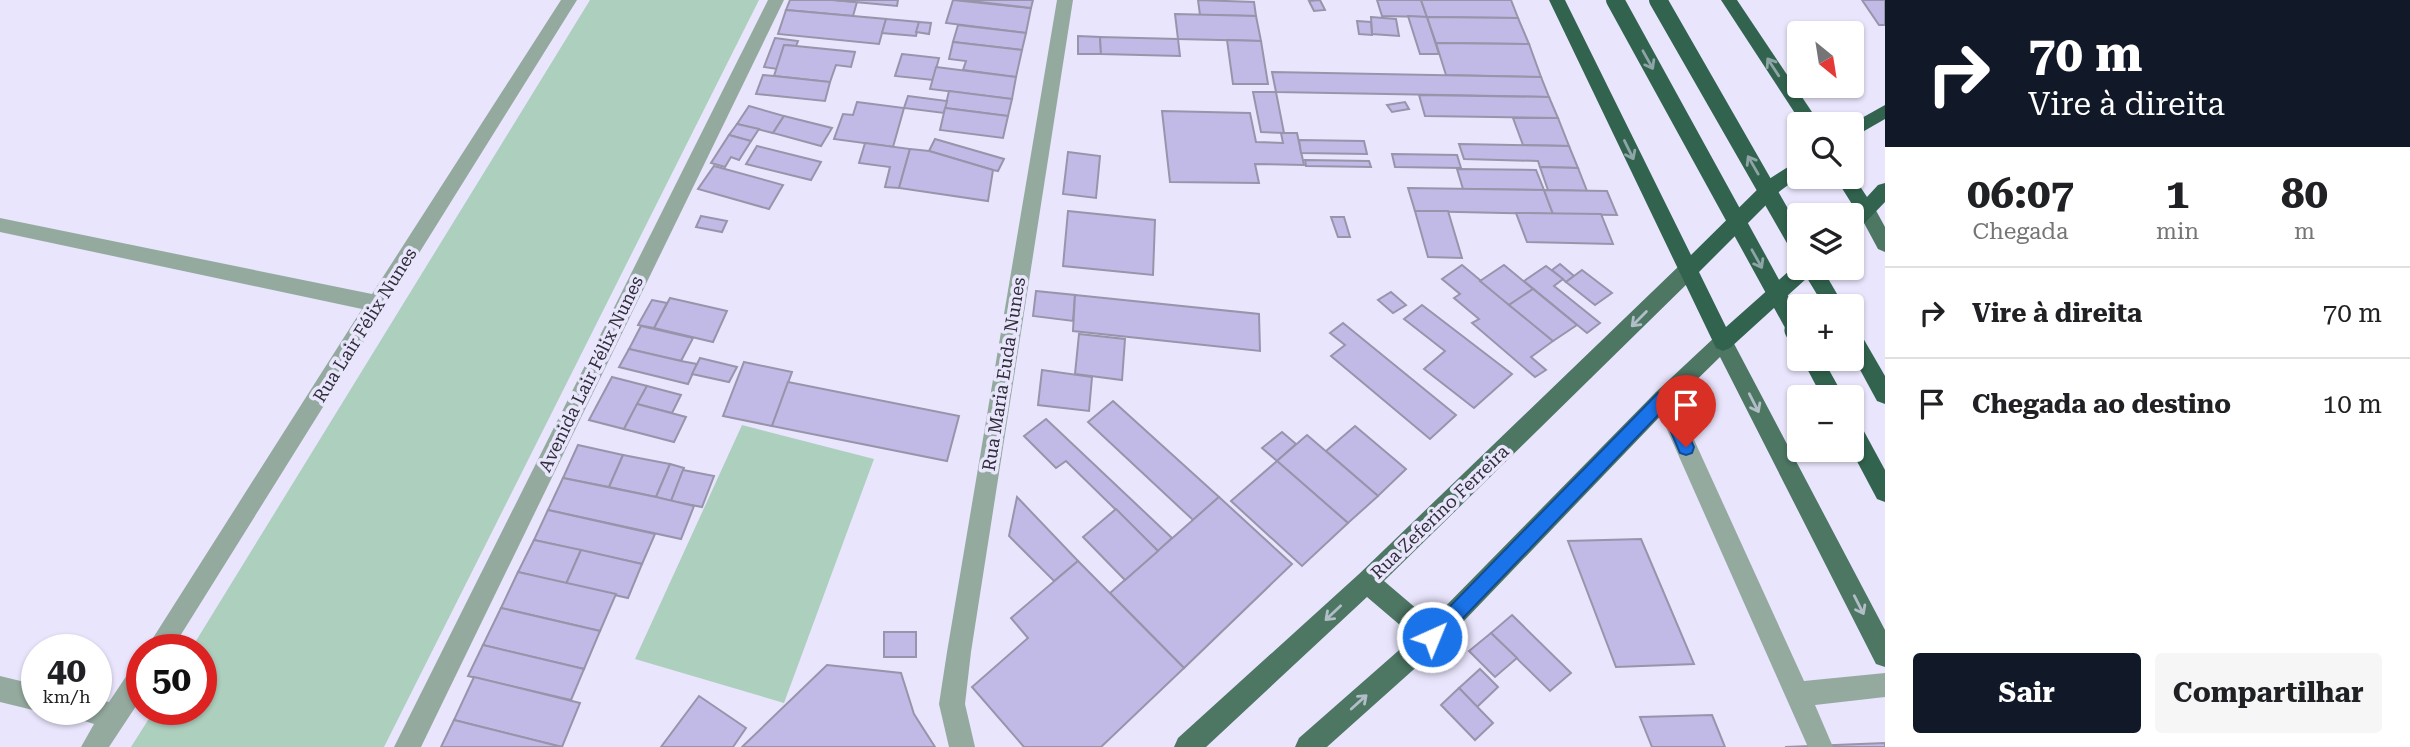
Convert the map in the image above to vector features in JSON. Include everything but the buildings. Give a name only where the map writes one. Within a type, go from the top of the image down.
[{"type":"highway","points":[[1557,0],[1723,342],[1792,280]]},
{"type":"highway","points":[[1615,0],[1787,313]]},
{"type":"highway","points":[[1658,0],[1787,225]]},
{"type":"highway","points":[[1729,0],[1803,112]]},
{"type":"highway","points":[[1864,124],[1885,111]]},
{"type":"highway","points":[[1687,271],[1773,186],[1787,176]]},
{"type":"highway","points":[[1864,212],[1885,190]]},
{"type":"highway","points":[[1864,358],[1885,395]]},
{"type":"highway","points":[[1864,453],[1885,492]]},
{"type":"main road","points":[[1864,222],[1885,244]]},
{"type":"main road","name":"Rua Zeferino Ferreira","points":[[1187,747],[1367,582],[1687,271]]},
{"type":"main road","points":[[1308,747],[1432,637],[1664,398],[1723,342],[1885,655]]},
{"type":"main road","points":[[1367,582],[1432,637]]},
{"type":"street","name":"Rua Lair Félix Nunes","points":[[168,634],[569,0]]},
{"type":"street","name":"Avenida Lair Félix Nunes","points":[[407,747],[776,0]]},
{"type":"street","name":"Rua Maria Euda Nunes","points":[[962,747],[952,704],[959,652],[1065,0]]},
{"type":"street","points":[[0,225],[379,304]]},
{"type":"street","points":[[1664,398],[1821,746]]},
{"type":"street","points":[[1797,694],[1885,685]]},
{"type":"street","points":[[0,689],[21,694]]},
{"type":"street","points":[[94,747],[126,699]]},
{"type":"green space","points":[[590,0],[759,0],[384,747],[131,747],[145,725],[217,725],[217,634],[200,634]]},
{"type":"green space","points":[[742,425],[874,459],[784,703],[635,659]]},
{"type":"route","points":[[1432,637],[1664,398],[1686,447]]}]
